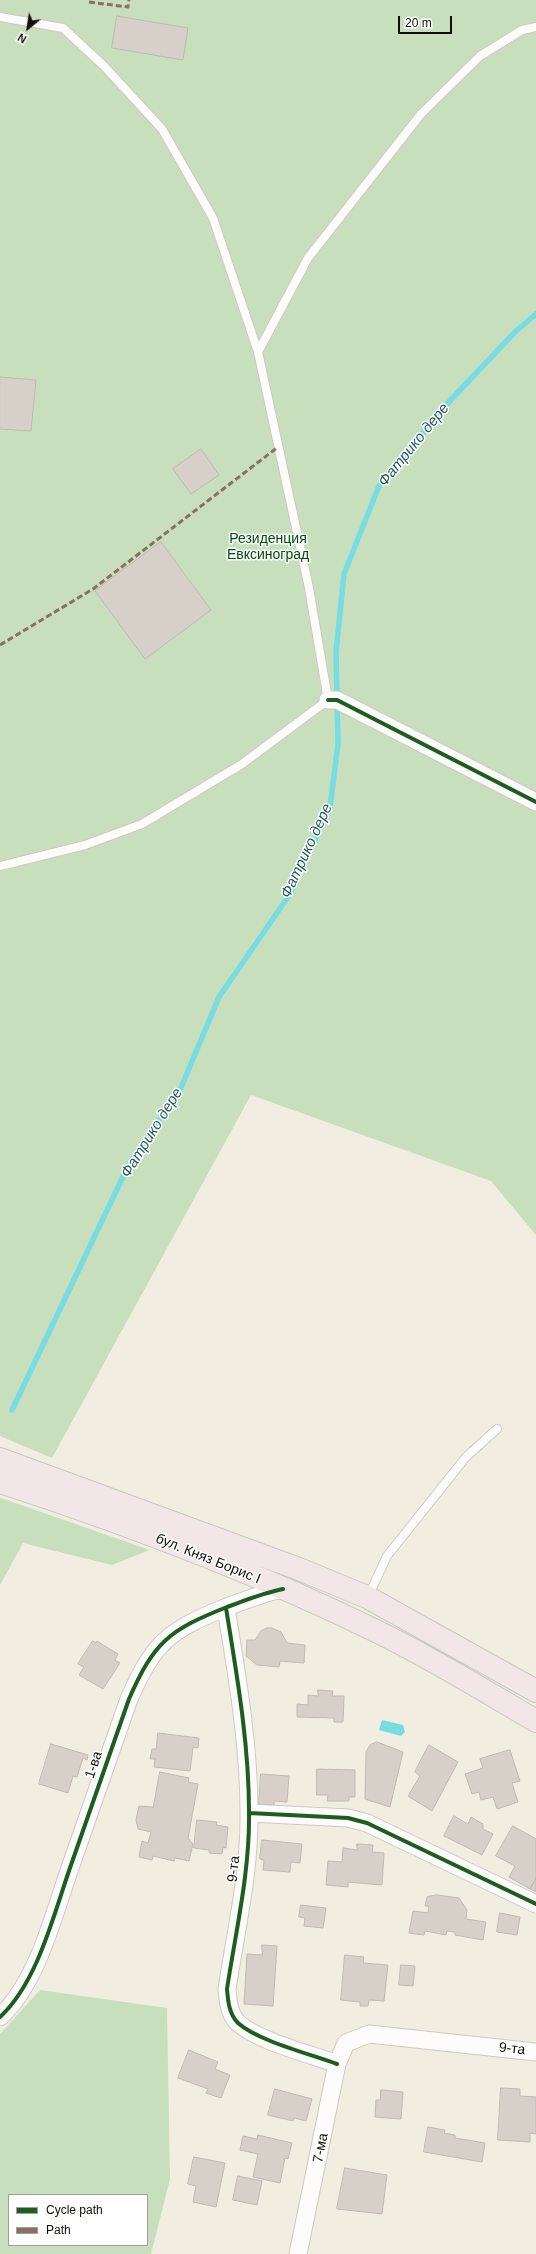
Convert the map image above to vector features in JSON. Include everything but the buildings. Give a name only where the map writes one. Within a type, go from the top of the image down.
[{"type":"highway","name":"бул. Княз Борис I","points":[[0,1459],[299,1569],[367,1597],[412,1620],[536,1691]]},
{"type":"highway","name":"бул. Княз Борис I","points":[[0,1482],[131,1528],[282,1589],[381,1634],[536,1721]]},
{"type":"street","points":[[328,700],[337,700],[536,802]]},
{"type":"street","name":"1-ва","points":[[0,2017],[8,2010],[27,1982],[46,1937],[129,1699],[142,1669],[166,1639],[181,1628],[200,1618],[264,1593],[282,1589]]},
{"type":"street","name":"9-та","points":[[226,1608],[245,1722],[249,1813],[245,1874],[227,1989],[228,2006],[237,2022],[254,2034],[337,2064]]},
{"type":"street","points":[[249,1813],[348,1818],[367,1823],[536,1904]]},
{"type":"street","name":"9-та","points":[[346,2043],[369,2034],[536,2052]]},
{"type":"street","name":"7-ма","points":[[298,2254],[337,2064],[346,2043]]},
{"type":"lane","points":[[0,17],[63,28],[104,66],[162,129],[213,218],[258,352],[308,588],[328,700],[242,764],[142,824],[85,845],[0,866]]},
{"type":"lane","points":[[258,352],[308,258],[421,114],[480,56],[522,30],[536,27]]},
{"type":"lane","points":[[367,1597],[387,1556],[466,1458],[497,1429]]},
{"type":"green space","name":"Резиденция Евксиноград","points":[[0,0],[536,0],[536,1235],[491,1181],[251,1095],[52,1458],[0,1436]]},
{"type":"green space","points":[[0,1497],[150,1550],[112,1565],[23,1543],[0,1585]]},
{"type":"green space","points":[[40,1990],[167,2008],[170,2179],[151,2254],[0,2254],[0,2034]]},
{"type":"water","points":[[382,1720],[403,1725],[405,1732],[401,1736],[379,1730]]},
{"type":"waterway","name":"Фатрико дере","points":[[12,1410],[129,1164],[180,1090],[219,997],[290,894],[330,807],[338,744],[336,652],[344,574],[379,486],[445,406],[515,332],[536,314]]},
{"type":"marked path","points":[[89,2],[128,7],[129,0]]},
{"type":"marked path","points":[[0,645],[93,589],[278,447]]},
{"type":"cycle path","points":[[328,700],[337,700],[536,802]]},
{"type":"cycle path","points":[[0,2017],[25,1985],[35,1966],[51,1925],[129,1699],[147,1664],[166,1640],[177,1631],[191,1623],[227,1607],[283,1589]]},
{"type":"cycle path","points":[[226,1608],[245,1735],[249,1812],[249,1834],[245,1878],[227,1989],[230,2007],[233,2016],[238,2023],[258,2036],[337,2064]]},
{"type":"cycle path","points":[[249,1813],[348,1818],[367,1823],[536,1904]]}]
